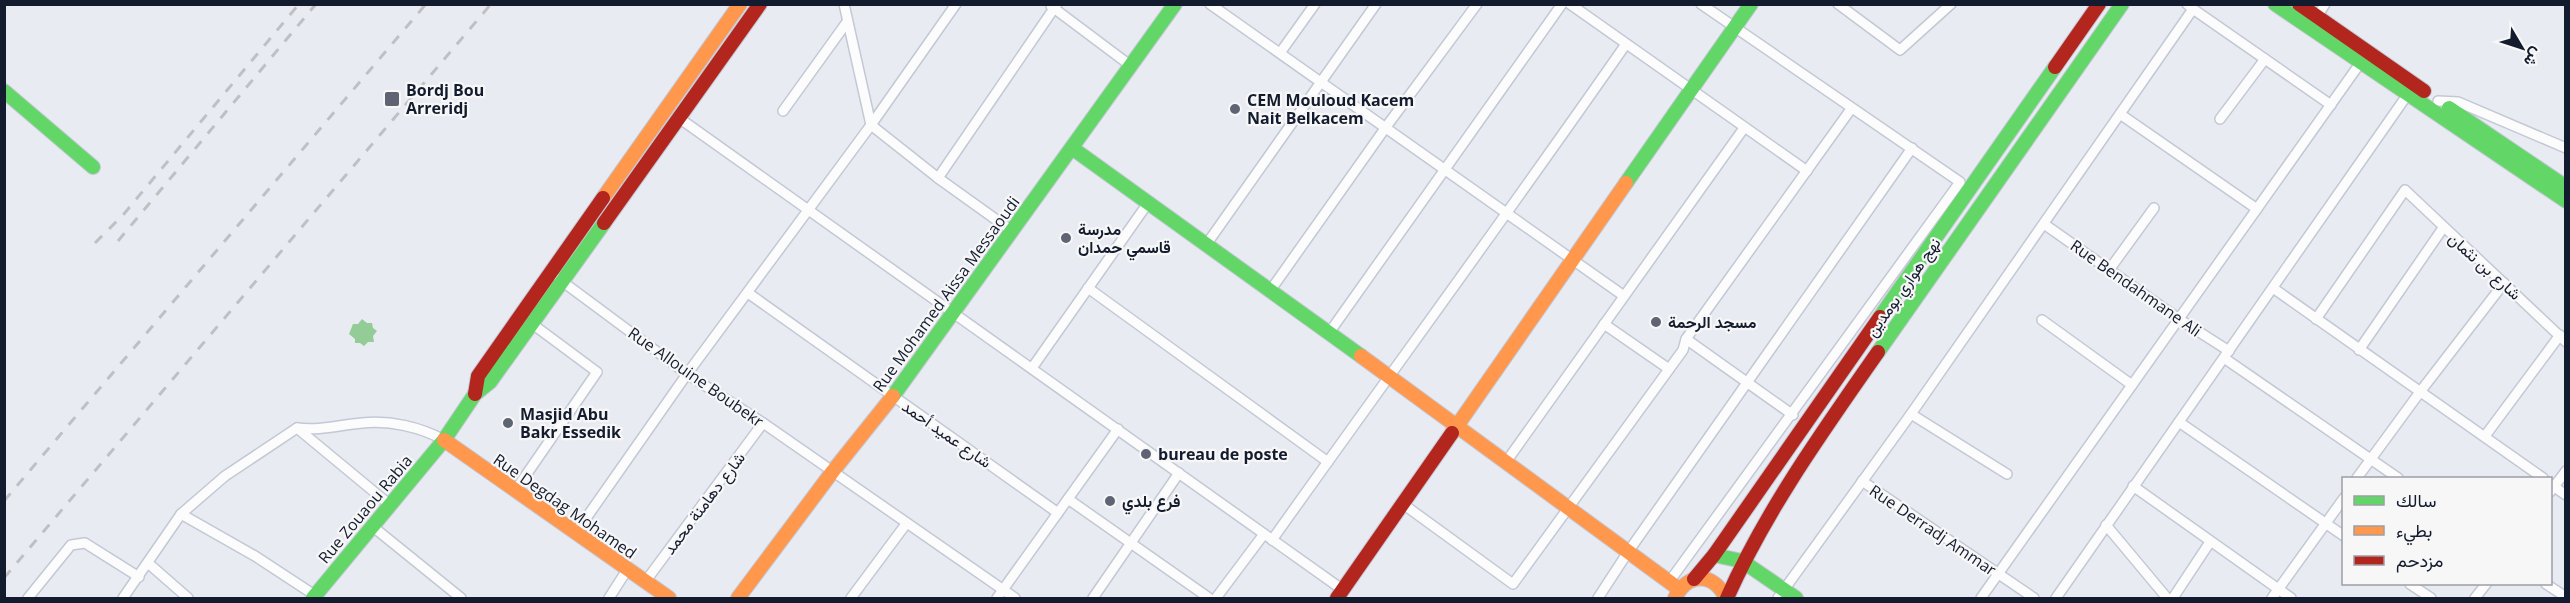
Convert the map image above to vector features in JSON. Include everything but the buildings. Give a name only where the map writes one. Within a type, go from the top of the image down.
[{"type":"street","points":[[475,394],[490,382],[531,323],[556,277],[740,4]]},
{"type":"street","points":[[475,394],[478,376],[679,118],[760,4]]},
{"type":"street","points":[[844,4],[871,125],[938,178],[1012,231]]},
{"type":"street","points":[[575,534],[687,374],[871,125],[956,4]]},
{"type":"street","name":"Rue Mohamed Aissa Messaoudi","points":[[738,598],[833,471],[894,396],[1175,4]]},
{"type":"street","points":[[1210,4],[1624,296]]},
{"type":"street","points":[[1280,53],[1315,4]]},
{"type":"street","points":[[1206,245],[1376,4]]},
{"type":"street","points":[[1270,291],[1386,127],[1477,4]]},
{"type":"street","points":[[1329,333],[1562,4]]},
{"type":"street","points":[[1570,4],[1807,171]]},
{"type":"street","points":[[1701,4],[1960,182]]},
{"type":"street","points":[[679,118],[1268,537],[1340,594],[1751,4]]},
{"type":"street","points":[[1838,4],[1900,50],[1951,4]]},
{"type":"street","name":"نهج هواري بومدين","points":[[1674,590],[1694,579],[1714,555],[2098,4]]},
{"type":"street","name":"نهج هواري بومدين","points":[[1726,598],[1742,561],[1818,438],[2122,4]]},
{"type":"street","points":[[2275,4],[2361,62],[2438,101],[2565,187]]},
{"type":"street","points":[[2299,4],[2565,201]]},
{"type":"street","points":[[2317,17],[2325,4]]},
{"type":"street","points":[[938,178],[1054,6],[1131,66]]},
{"type":"street","points":[[1714,555],[1742,561],[1786,596],[1862,481],[2120,114],[2190,7],[2331,105]]},
{"type":"street","points":[[783,111],[847,22]]},
{"type":"street","points":[[1216,598],[1328,462],[1508,213],[1626,44]]},
{"type":"street","points":[[2220,119],[2265,59]]},
{"type":"street","points":[[1981,598],[2361,62]]},
{"type":"street","points":[[2056,598],[2412,89]]},
{"type":"street","points":[[4,91],[93,167]]},
{"type":"street","points":[[2438,101],[2458,102],[2565,148]]},
{"type":"street","points":[[1403,504],[1513,584],[1683,350],[1686,339],[1851,109]]},
{"type":"street","points":[[2120,114],[2257,209]]},
{"type":"street","points":[[1506,462],[1744,128]]},
{"type":"street","points":[[1072,148],[1457,425],[1628,552],[1674,590],[1792,415],[1960,182],[1984,167],[2000,176]]},
{"type":"street","points":[[1599,598],[1628,552],[1746,382],[1912,148]]},
{"type":"street","name":"شارع بن نثمان","points":[[2316,319],[2405,190],[2563,338]]},
{"type":"street","points":[[1032,368],[1148,203]]},
{"type":"street","points":[[2109,270],[2154,208]]},
{"type":"street","name":"Rue Bendahmane Ali","points":[[2044,224],[2397,477]]},
{"type":"street","points":[[2359,350],[2443,228]]},
{"type":"street","name":"Rue Allouine Boubekr","points":[[556,277],[687,374],[763,423],[1015,598]]},
{"type":"street","points":[[2358,477],[2504,283]]},
{"type":"street","points":[[1088,288],[1328,462]]},
{"type":"street","points":[[2273,288],[2542,477]]},
{"type":"street","name":"شارع عميد أحمد","points":[[748,292],[1058,513]]},
{"type":"street","points":[[2042,320],[2132,385]]},
{"type":"street","points":[[515,491],[597,372],[531,323]]},
{"type":"street","points":[[1604,324],[1669,369]]},
{"type":"street","points":[[2485,436],[2563,338]]},
{"type":"street","points":[[1686,339],[1792,415]]},
{"type":"street","name":"Rue Zouaou Rabia","points":[[316,598],[372,526],[444,440],[475,394]]},
{"type":"street","points":[[1911,414],[2007,474]]},
{"type":"street","points":[[2180,422],[2342,535]]},
{"type":"street","points":[[123,598],[180,514],[225,476],[297,428],[317,431],[364,423],[403,425],[425,430],[444,440]]},
{"type":"street","name":"شارع دهامنة محمد","points":[[645,582],[763,423]]},
{"type":"street","points":[[297,428],[390,505]]},
{"type":"street","points":[[997,598],[1118,429]]},
{"type":"street","name":"Rue Degdag Mohamed","points":[[444,440],[669,598]]},
{"type":"street","points":[[2565,471],[2552,488],[2565,495]]},
{"type":"street","points":[[1093,598],[1179,473]]},
{"type":"street","name":"Rue Derradj Ammar","points":[[1862,481],[2034,598]]},
{"type":"street","points":[[2133,486],[2291,598]]},
{"type":"street","points":[[1068,499],[1209,598]]},
{"type":"street","points":[[2272,598],[2342,499]]},
{"type":"street","points":[[180,514],[255,556],[316,598]]},
{"type":"street","points":[[851,598],[906,524]]},
{"type":"street","points":[[2106,525],[2167,598]]},
{"type":"street","points":[[372,526],[460,598]]},
{"type":"street","points":[[2173,598],[2211,542]]},
{"type":"street","points":[[28,598],[71,545],[84,543],[139,577]]},
{"type":"street","points":[[148,563],[188,598]]},
{"type":"street","points":[[609,598],[627,570]]},
{"type":"street","points":[[1694,579],[1715,582],[1726,598]]},
{"type":"street","points":[[2412,585],[2431,598]]},
{"type":"street","points":[[2475,598],[2485,585]]},
{"type":"street","points":[[2548,585],[2565,597]]},
{"type":"shaded area","points":[[362,319],[367,323],[372,323],[373,328],[377,331],[373,336],[374,342],[368,342],[364,346],[355,343],[355,339],[349,334],[353,324],[358,324]]},
{"type":"railway","points":[[95,243],[123,215],[299,4]]},
{"type":"railway","points":[[118,241],[316,4]]},
{"type":"railway","points":[[4,501],[426,4]]},
{"type":"railway","points":[[4,578],[491,4]]},
{"type":"traffic: fast","points":[[893,396],[1175,4]]},
{"type":"traffic: fast","points":[[1626,183],[1751,4]]},
{"type":"traffic: fast","points":[[1878,352],[2122,4]]},
{"type":"traffic: fast","points":[[2275,4],[2566,201]]},
{"type":"traffic: fast","points":[[1880,317],[2055,67]]},
{"type":"traffic: fast","points":[[4,91],[93,167]]},
{"type":"traffic: fast","points":[[2449,108],[2566,187]]},
{"type":"traffic: fast","points":[[1072,148],[1361,356]]},
{"type":"traffic: fast","points":[[313,598],[444,440],[475,394],[490,382],[604,223]]},
{"type":"traffic: fast","points":[[1714,555],[1742,561],[1796,598]]},
{"type":"traffic: slow","points":[[603,198],[740,4]]},
{"type":"traffic: slow","points":[[1452,433],[1626,183]]},
{"type":"traffic: slow","points":[[1361,356],[1679,589]]},
{"type":"traffic: slow","points":[[738,598],[833,471],[893,396]]},
{"type":"traffic: slow","points":[[444,440],[669,598]]},
{"type":"traffic: slow","points":[[1675,598],[1687,583],[1700,578],[1714,583],[1726,598]]},
{"type":"traffic: jam","points":[[604,223],[760,4]]},
{"type":"traffic: jam","points":[[2055,67],[2099,4]]},
{"type":"traffic: jam","points":[[2299,4],[2424,91]]},
{"type":"traffic: jam","points":[[475,394],[478,376],[603,198]]},
{"type":"traffic: jam","points":[[1694,579],[1714,555],[1880,317]]},
{"type":"traffic: jam","points":[[1727,598],[1742,565],[1777,502],[1878,352]]},
{"type":"traffic: jam","points":[[1337,598],[1452,433]]},
{"type":"place","name":"Bordj Bou Arreridj","points":[[392,99]]},
{"type":"place","name":"CEM Mouloud Kacem Nait Belkacem","points":[[1235,109]]},
{"type":"place","name":"مدرسة قاسمي حمدان","points":[[1066,238]]},
{"type":"place","name":"مسجد الرحمة","points":[[1656,322]]},
{"type":"place","name":"Masjid Abu Bakr Essedik","points":[[508,423]]},
{"type":"place","name":"bureau de poste","points":[[1146,454]]},
{"type":"place","name":"فرع بلدي","points":[[1110,501]]}]
